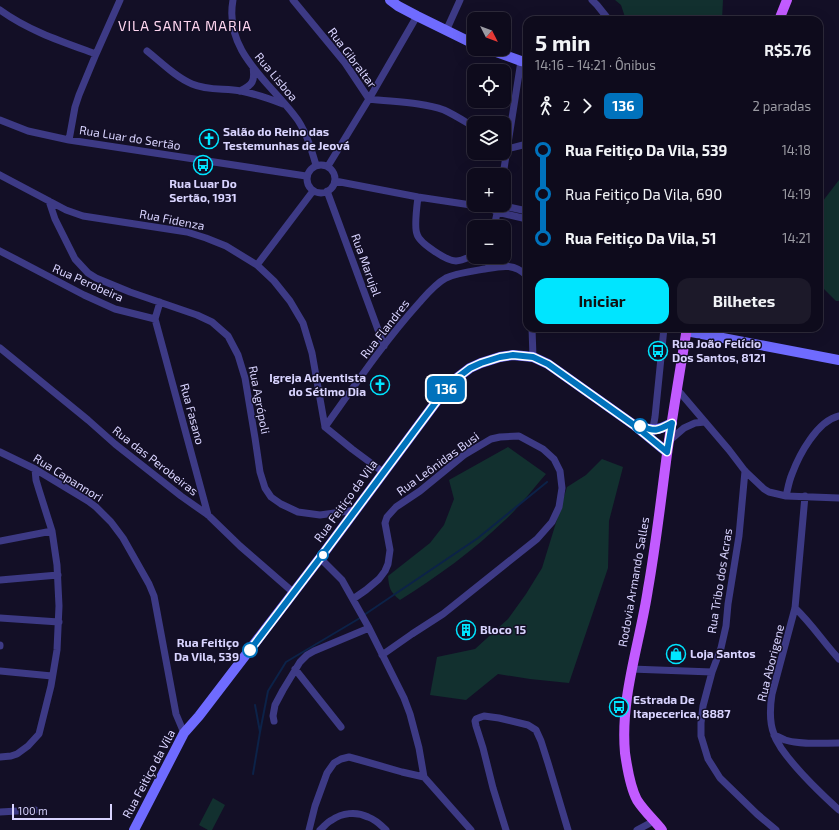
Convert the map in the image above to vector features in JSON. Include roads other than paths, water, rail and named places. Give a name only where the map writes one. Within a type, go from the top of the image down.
[{"type":"main road","points":[[780,16],[786,0]]},
{"type":"main road","name":"Rodovia Armando Salles","points":[[662,830],[644,809],[632,787],[625,754],[625,714],[631,669],[648,589],[686,332]]},
{"type":"street","points":[[69,140],[75,107],[79,95],[120,0]]},
{"type":"street","name":"Rua Lisboa","points":[[233,0],[231,8],[234,34],[240,49],[294,116],[310,145],[316,165]]},
{"type":"street","name":"Rua Gibraltar","points":[[293,0],[345,63],[370,99],[431,106],[458,116],[467,122]]},
{"type":"street","points":[[390,0],[417,16],[467,40]]},
{"type":"street","points":[[446,30],[460,0]]},
{"type":"street","points":[[592,0],[606,16]]},
{"type":"street","points":[[0,10],[41,33],[96,54]]},
{"type":"street","points":[[328,166],[370,99],[417,16]]},
{"type":"street","points":[[147,51],[184,80],[192,84],[201,87],[240,91],[284,104]]},
{"type":"street","points":[[507,56],[523,62]]},
{"type":"street","points":[[240,91],[248,88],[252,84],[254,78],[253,67]]},
{"type":"street","points":[[511,124],[523,67]]},
{"type":"street","name":"Rua Luar do Sertão","points":[[0,120],[28,131],[69,140],[306,176]]},
{"type":"street","points":[[511,147],[523,145]]},
{"type":"street","points":[[322,164],[328,166],[334,175],[335,181],[332,187],[327,192],[321,193],[313,191],[308,184],[306,176],[316,165],[322,164]]},
{"type":"street","name":"Rua Fidenza","points":[[0,175],[66,210],[83,216],[187,232],[226,246],[257,265],[274,281],[290,301],[303,322],[312,353],[325,427]]},
{"type":"street","points":[[335,181],[418,197],[467,204]]},
{"type":"street","points":[[257,265],[313,191]]},
{"type":"street","name":"Rua Marujal","points":[[327,192],[384,346]]},
{"type":"street","points":[[418,197],[416,231],[423,243],[446,258],[457,261],[467,257]]},
{"type":"street","name":"Rua Agrópoli","points":[[49,201],[55,218],[75,259],[88,273],[96,278],[130,292],[197,315],[212,322],[228,336],[238,355],[245,378],[256,438],[260,472],[265,488],[271,496],[281,504],[298,512],[320,514],[356,510]]},
{"type":"street","points":[[511,209],[523,210]]},
{"type":"street","points":[[511,212],[523,217]]},
{"type":"street","name":"Rua Perobeira","points":[[0,251],[84,295],[115,309],[155,319]]},
{"type":"street","points":[[457,261],[459,269],[463,273]]},
{"type":"street","points":[[489,264],[492,268]]},
{"type":"street","name":"Rua Flandres","points":[[325,427],[407,316],[438,283],[446,278],[463,273],[506,266],[516,268],[523,273]]},
{"type":"street","points":[[155,319],[160,302]]},
{"type":"street","name":"Rua Fasano","points":[[155,319],[208,515]]},
{"type":"street","points":[[532,332],[533,357]]},
{"type":"street","points":[[652,435],[664,332]]},
{"type":"street","points":[[701,332],[839,360]]},
{"type":"street","name":"Rua das Perobeiras","points":[[0,348],[115,444],[181,496],[208,515],[240,546],[294,593]]},
{"type":"street","name":"Rua Feitiço da Vila","points":[[134,830],[184,733],[199,716],[294,593],[439,398],[453,381],[470,368],[500,357],[513,355],[533,357],[548,364],[634,425],[652,435],[667,452]]},
{"type":"street","points":[[677,389],[745,471],[764,490],[786,496],[839,498]]},
{"type":"street","points":[[786,496],[795,466],[813,435],[828,420],[839,416]]},
{"type":"street","points":[[670,441],[684,428],[695,423],[705,422]]},
{"type":"street","points":[[652,435],[672,423]]},
{"type":"street","points":[[325,427],[383,472]]},
{"type":"street","name":"Rua Leônidas Busi","points":[[353,599],[379,579],[388,564],[390,550],[386,523],[387,517],[396,507],[464,455],[491,439],[519,436],[543,449],[554,459],[560,471],[562,488],[559,507],[552,522],[537,539],[444,614],[382,655]]},
{"type":"street","name":"Rua Capannori","points":[[0,452],[35,469],[88,501],[96,507],[120,532],[149,584],[154,596],[176,714],[184,733]]},
{"type":"street","points":[[0,757],[17,754],[28,746],[39,734],[44,717],[57,650],[58,575],[55,547],[52,531],[36,480],[35,469]]},
{"type":"street","name":"Rua Tribo dos Acras","points":[[745,471],[739,536],[726,626],[721,648],[712,672],[703,706],[701,736],[708,759],[720,778],[757,814],[776,830]]},
{"type":"street","name":"Rua Aborigene","points":[[805,496],[795,608],[772,694],[770,707],[771,722],[774,735],[793,764],[839,810]]},
{"type":"street","points":[[0,541],[52,531]]},
{"type":"street","points":[[320,558],[342,580],[369,628],[404,698],[419,748],[424,777],[471,830]]},
{"type":"street","points":[[0,580],[58,575]]},
{"type":"street","points":[[795,608],[809,622],[827,647],[839,659]]},
{"type":"street","points":[[0,618],[58,622]]},
{"type":"street","points":[[274,721],[273,716],[275,706],[295,669],[307,655],[369,628]]},
{"type":"street","points":[[295,669],[341,727]]},
{"type":"street","points":[[631,669],[712,672]]},
{"type":"street","points":[[0,671],[52,676]]},
{"type":"street","points":[[506,830],[475,724],[476,720],[481,717],[515,721],[533,727],[536,730],[548,762],[568,830]]},
{"type":"street","points":[[774,735],[786,740],[808,743],[839,743]]},
{"type":"street","points":[[309,830],[326,773],[334,763],[341,759],[349,757],[424,777]]},
{"type":"street","points":[[0,812],[35,810]]},
{"type":"street","points":[[320,830],[342,814],[353,813],[368,816],[386,830]]},
{"type":"street","points":[[130,830],[141,817]]},
{"type":"street","points":[[637,830],[654,821]]},
{"type":"waterway","points":[[364,615],[478,538],[547,482]]},
{"type":"waterway","points":[[260,732],[268,691],[286,662],[360,618]]},
{"type":"waterway","points":[[253,774],[260,732],[255,705]]},
{"type":"place","name":"Salão do Reino das Testemunhas de Jeová","points":[[209,139]]},
{"type":"place","name":"Rua Luar Do Sertão, 1931","points":[[203,165]]},
{"type":"place","name":"Rua João Felício Dos Santos, 8121","points":[[658,351]]},
{"type":"place","name":"Igreja Adventista do Sétimo Dia","points":[[380,385]]},
{"type":"place","name":"Bloco 15","points":[[466,630]]},
{"type":"place","name":"Rua Feitiço Da Vila, 539","points":[[250,650]]},
{"type":"place","name":"Loja Santos","points":[[676,654]]},
{"type":"place","name":"Estrada De Itapecerica, 8887","points":[[619,707]]},
{"type":"district","name":"VILA SANTA MARIA","points":[[185,26]]}]
